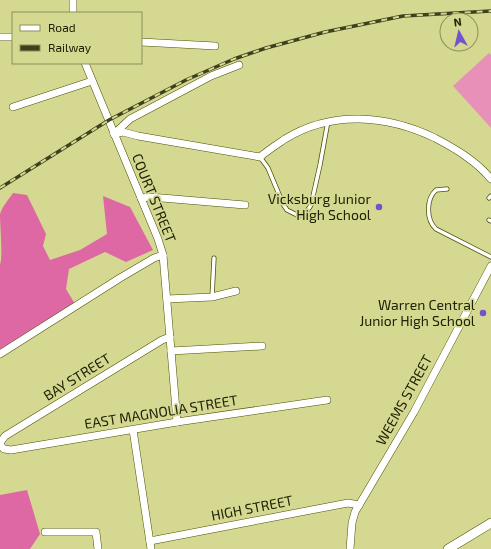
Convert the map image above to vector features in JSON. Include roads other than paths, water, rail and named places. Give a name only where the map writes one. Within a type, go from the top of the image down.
[{"type":"street","points":[[73,0],[73,12]]},
{"type":"street","points":[[0,37],[12,37]]},
{"type":"street","points":[[142,42],[215,46]]},
{"type":"street","name":"COURT STREET","points":[[84,64],[158,239],[163,255],[177,422]]},
{"type":"street","points":[[114,134],[130,119],[211,76],[239,65]]},
{"type":"street","points":[[13,107],[92,81]]},
{"type":"street","points":[[114,134],[123,132],[138,136],[260,157],[290,136],[306,128],[328,121],[347,118],[383,120],[421,132],[459,150],[472,160],[491,179]]},
{"type":"street","points":[[141,198],[150,197],[245,205]]},
{"type":"street","points":[[0,354],[120,278],[154,258],[163,255]]},
{"type":"street","name":"WEEMS STREET","points":[[350,549],[352,523],[355,512],[414,412],[491,266]]},
{"type":"street","points":[[167,299],[212,297],[236,291]]},
{"type":"street","name":"BAY STREET","points":[[0,445],[5,436],[162,340],[170,337]]},
{"type":"street","points":[[171,351],[262,346]]},
{"type":"street","name":"EAST MAGNOLIA STREET","points":[[0,445],[4,449],[11,450],[177,422],[327,400]]},
{"type":"street","points":[[133,430],[151,549]]},
{"type":"street","name":"HIGH STREET","points":[[150,541],[348,503],[359,505]]},
{"type":"street","points":[[448,549],[491,523]]},
{"type":"street","points":[[45,532],[96,532],[98,549]]},
{"type":"lane","points":[[260,157],[268,168],[287,210],[297,215],[302,215],[311,205],[328,121]]},
{"type":"lane","points":[[447,189],[436,190],[431,197],[428,211],[429,221],[436,229],[491,256]]},
{"type":"lane","points":[[212,297],[214,258]]},
{"type":"railway","points":[[0,188],[109,120],[186,80],[234,59],[266,48],[325,32],[403,16],[491,11]]},
{"type":"place","name":"Vicksburg Junior High School","points":[[379,207]]},
{"type":"place","name":"Warren Central Junior High School","points":[[483,313]]}]
